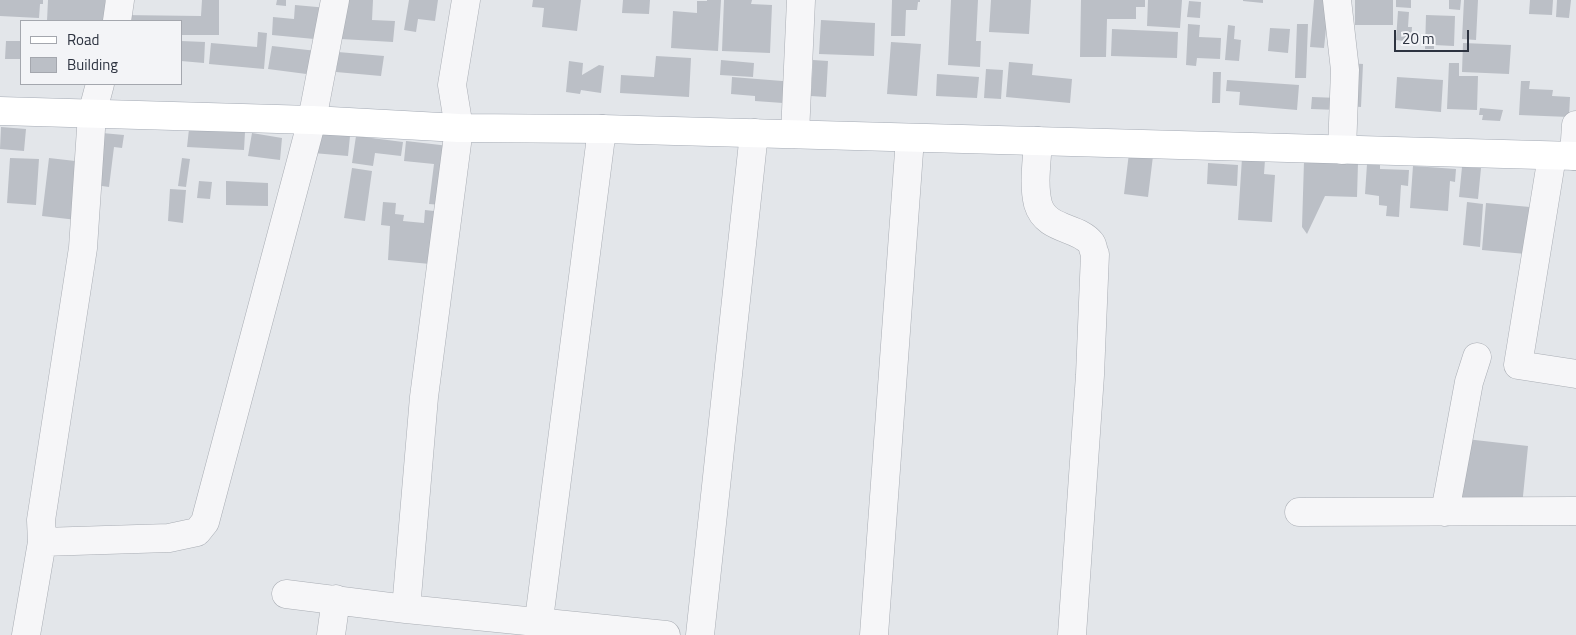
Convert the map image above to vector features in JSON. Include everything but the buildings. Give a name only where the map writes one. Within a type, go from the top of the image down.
[{"type":"main road","points":[[0,112],[312,120],[459,128],[602,129],[1567,156]]},
{"type":"street","points":[[117,20],[120,0]]},
{"type":"street","points":[[42,542],[169,538],[197,532],[205,522],[312,120],[335,0]]},
{"type":"street","points":[[406,609],[424,397],[459,128],[452,85],[466,0]]},
{"type":"street","points":[[795,134],[801,0]]},
{"type":"street","points":[[1338,0],[1345,70],[1342,150]]},
{"type":"street","points":[[26,635],[42,542],[41,520],[83,248],[92,114],[100,85]]},
{"type":"street","points":[[1576,125],[1518,365],[1576,374]]},
{"type":"street","points":[[539,628],[602,129]]},
{"type":"street","points":[[700,635],[754,133]]},
{"type":"street","points":[[874,635],[910,138]]},
{"type":"street","points":[[1038,141],[1036,177],[1038,205],[1044,216],[1053,223],[1082,236],[1090,243],[1095,254],[1090,376],[1072,635]]},
{"type":"street","points":[[1445,512],[1469,382],[1477,357]]},
{"type":"street","points":[[1299,512],[1576,511]]},
{"type":"street","points":[[286,594],[336,599],[539,628],[666,635]]},
{"type":"street","points":[[331,635],[336,599]]}]
